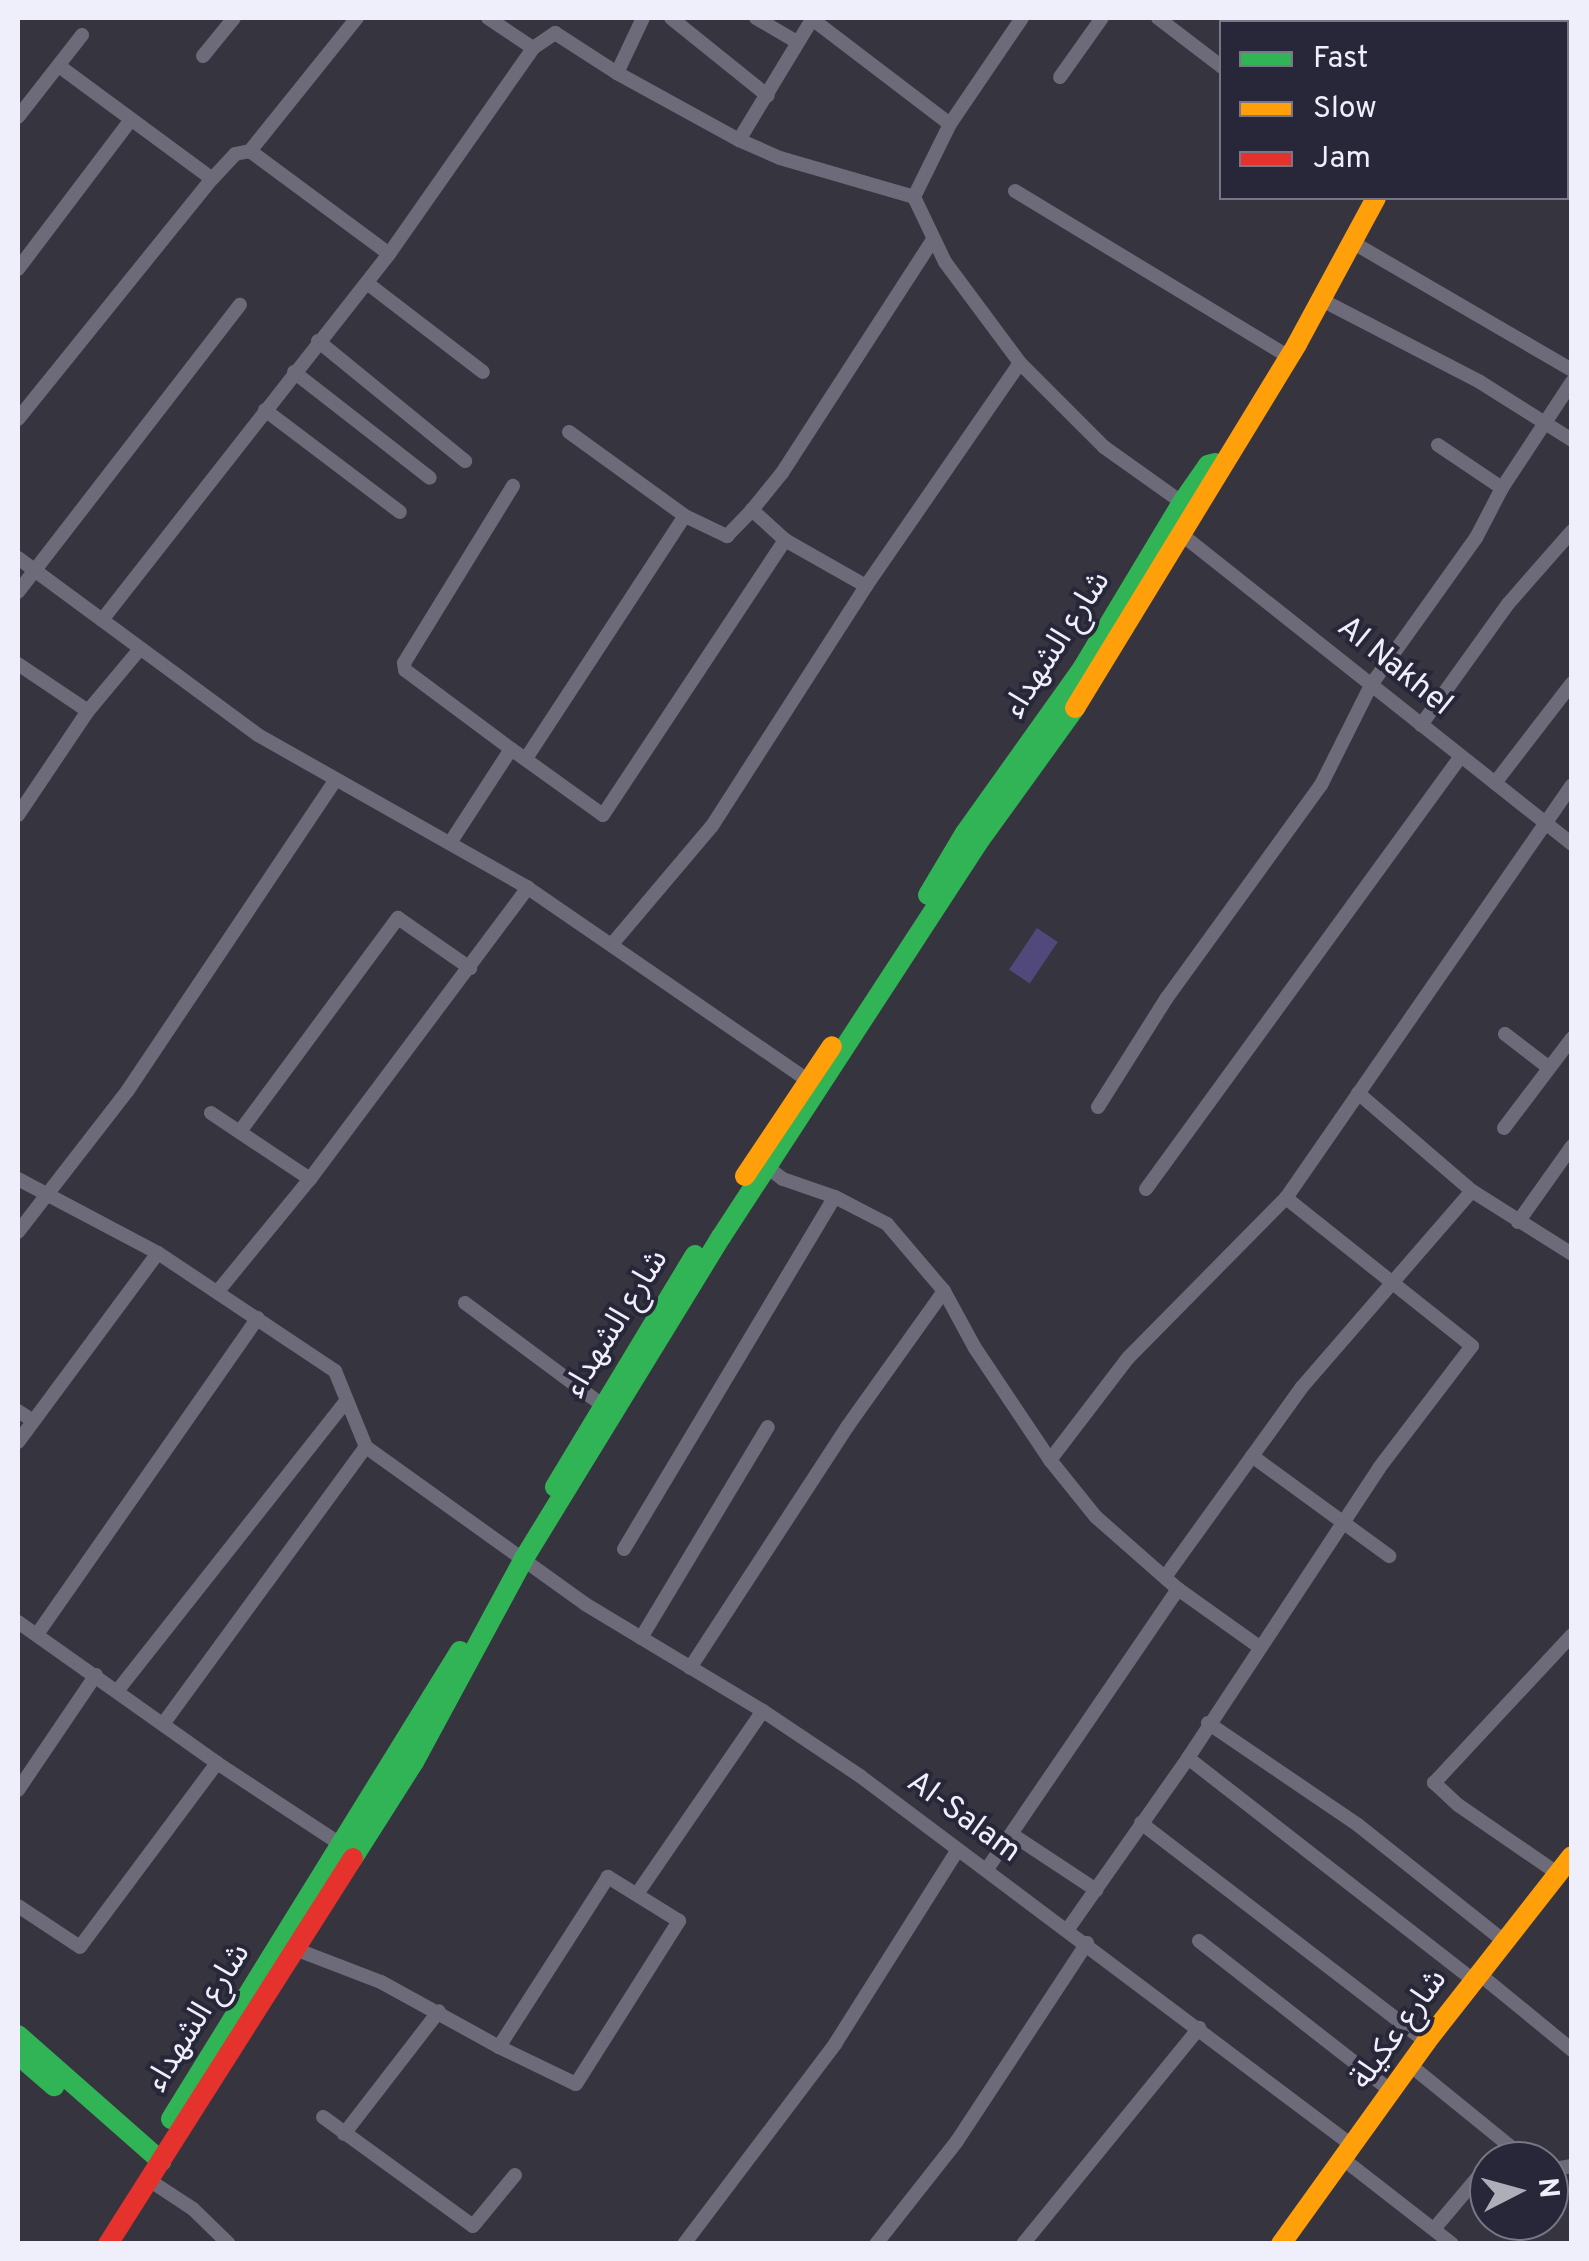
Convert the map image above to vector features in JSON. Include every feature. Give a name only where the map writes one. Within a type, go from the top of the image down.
[{"type":"main road","name":"شارع الشهداء","points":[[108,2244],[342,1844],[767,1167],[863,1000],[966,833],[1222,461],[1288,356],[1374,200]]},
{"type":"main road","name":"شارع الشهداء","points":[[93,2244],[151,2166],[414,1762],[601,1404],[977,844],[1069,718],[1181,534],[1188,508]]},
{"type":"main road","name":"شارع عكيلة","points":[[1281,2244],[1426,2042],[1504,1941],[1561,1878],[1572,1856]]},
{"type":"main road","points":[[18,2035],[151,2166]]},
{"type":"main road","points":[[18,2055],[151,2166]]},
{"type":"street","points":[[203,56],[234,18]]},
{"type":"street","points":[[18,420],[212,180],[235,154],[250,151],[357,18]]},
{"type":"street","points":[[488,18],[533,48]]},
{"type":"street","points":[[617,73],[642,18]]},
{"type":"street","points":[[671,18],[768,96]]},
{"type":"street","points":[[756,18],[797,42]]},
{"type":"street","points":[[739,140],[812,18],[950,124]]},
{"type":"street","points":[[1022,18],[950,124],[914,197],[932,241],[1020,364],[1104,446],[1188,508]]},
{"type":"street","points":[[1060,77],[1102,18]]},
{"type":"street","points":[[1158,18],[1219,64]]},
{"type":"street","points":[[102,620],[389,254],[533,48],[555,32],[617,73],[739,140],[780,158],[914,197]]},
{"type":"street","points":[[18,118],[82,35]]},
{"type":"street","points":[[59,66],[128,122],[212,180]]},
{"type":"street","points":[[18,269],[128,122]]},
{"type":"street","points":[[250,151],[389,254]]},
{"type":"street","points":[[1015,191],[1288,356]]},
{"type":"street","points":[[569,432],[685,516],[726,536],[782,473],[932,241]]},
{"type":"street","points":[[1352,242],[1572,370]]},
{"type":"street","points":[[367,283],[482,372]]},
{"type":"street","points":[[1320,298],[1480,382],[1572,440]]},
{"type":"street","points":[[18,592],[240,305]]},
{"type":"street","points":[[318,342],[465,461]]},
{"type":"street","points":[[613,942],[712,826],[866,586],[1020,364]]},
{"type":"street","points":[[294,372],[430,478]]},
{"type":"street","points":[[1098,1107],[1166,999],[1321,785],[1371,685],[1476,538],[1502,488],[1572,382]]},
{"type":"street","points":[[265,410],[400,512]]},
{"type":"street","points":[[1438,444],[1502,488]]},
{"type":"street","points":[[513,486],[404,663],[405,670],[603,815],[785,540]]},
{"type":"street","points":[[752,510],[785,540],[866,586]]},
{"type":"street","points":[[527,757],[685,516]]},
{"type":"street","points":[[1421,725],[1508,604],[1572,531]]},
{"type":"street","name":"Al Nakhel","points":[[1181,534],[1572,844]]},
{"type":"street","points":[[18,558],[258,736],[528,888],[613,942],[814,1084]]},
{"type":"street","points":[[18,815],[88,712],[139,650]]},
{"type":"street","points":[[18,664],[88,712]]},
{"type":"street","points":[[1496,783],[1572,683]]},
{"type":"street","points":[[450,843],[511,748]]},
{"type":"street","points":[[1146,1189],[1462,756]]},
{"type":"street","points":[[18,1232],[38,1202],[52,1194],[128,1090],[334,782]]},
{"type":"street","points":[[1050,1460],[1128,1358],[1286,1198],[1572,786]]},
{"type":"street","points":[[219,1290],[310,1178],[528,888]]},
{"type":"street","points":[[241,1130],[398,918],[470,968]]},
{"type":"street","points":[[1505,1034],[1548,1066]]},
{"type":"street","points":[[1504,1128],[1548,1066],[1570,1043]]},
{"type":"street","points":[[1358,1093],[1472,1191],[1572,1254]]},
{"type":"street","points":[[211,1113],[310,1178]]},
{"type":"street","points":[[1518,1222],[1572,1146]]},
{"type":"street","points":[[767,1167],[784,1180],[835,1197],[887,1224],[944,1290],[975,1348],[1050,1460],[1096,1517],[1165,1578],[1258,1646]]},
{"type":"street","points":[[18,1179],[158,1253],[219,1290],[335,1371],[366,1447],[163,1724]]},
{"type":"street","points":[[1165,1578],[1302,1387],[1472,1191]]},
{"type":"street","points":[[624,1548],[835,1197]]},
{"type":"street","points":[[1068,1928],[1188,1758],[1378,1468],[1472,1346],[1286,1198]]},
{"type":"street","points":[[18,1442],[158,1253]]},
{"type":"street","points":[[690,1668],[848,1427],[944,1290]]},
{"type":"street","points":[[465,1303],[601,1404]]},
{"type":"street","points":[[38,1633],[258,1318]]},
{"type":"street","points":[[118,1690],[346,1401]]},
{"type":"street","points":[[18,1411],[32,1420]]},
{"type":"street","points":[[641,1638],[768,1426]]},
{"type":"street","name":"Al-Salam","points":[[366,1447],[519,1558],[763,1711],[860,1776],[957,1851],[987,1868],[1199,2028],[1452,2244]]},
{"type":"street","points":[[1252,1456],[1389,1556]]},
{"type":"street","points":[[987,1868],[1178,1588]]},
{"type":"street","points":[[18,1622],[217,1763],[342,1844]]},
{"type":"street","points":[[1561,1878],[1458,1806],[1434,1782],[1572,1634]]},
{"type":"street","points":[[18,1790],[96,1675]]},
{"type":"street","points":[[638,1894],[763,1711]]},
{"type":"street","points":[[1208,1723],[1358,1825],[1504,1941]]},
{"type":"street","points":[[1188,1758],[1572,2050]]},
{"type":"street","points":[[18,1906],[80,1947],[217,1763]]},
{"type":"street","points":[[1141,1822],[1426,2042]]},
{"type":"street","points":[[1012,1835],[1096,1890]]},
{"type":"street","points":[[684,2244],[835,2044],[957,1851]]},
{"type":"street","points":[[295,1949],[439,2011],[499,2047],[576,2084],[680,1921],[608,1877],[499,2047]]},
{"type":"street","points":[[1199,1941],[1392,2092]]},
{"type":"street","points":[[876,2244],[957,2141],[1087,1943]]},
{"type":"street","points":[[344,2134],[439,2011]]},
{"type":"street","points":[[1023,2244],[1199,2028]]},
{"type":"street","points":[[1410,2065],[1507,2141]]},
{"type":"street","points":[[323,2117],[473,2226],[515,2175]]},
{"type":"street","points":[[151,2166],[229,2244]]},
{"type":"street","points":[[1434,2229],[1469,2188]]},
{"type":"shaded area","points":[[1037,928],[1058,942],[1030,983],[1009,969]]},
{"type":"traffic: fast","points":[[928,895],[965,833],[1082,669],[1183,501],[1208,465],[1215,463]]},
{"type":"traffic: fast","points":[[353,1858],[414,1762],[523,1560],[721,1237],[977,844],[1075,708]]},
{"type":"traffic: fast","points":[[555,1487],[695,1255]]},
{"type":"traffic: fast","points":[[171,2119],[460,1651]]},
{"type":"traffic: fast","points":[[18,2035],[161,2161]]},
{"type":"traffic: fast","points":[[18,2055],[54,2086]]},
{"type":"traffic: slow","points":[[1075,708],[1297,344],[1375,200]]},
{"type":"traffic: slow","points":[[745,1176],[832,1046]]},
{"type":"traffic: slow","points":[[1281,2244],[1426,2042],[1572,1856]]},
{"type":"traffic: jam","points":[[108,2244],[353,1858]]}]
